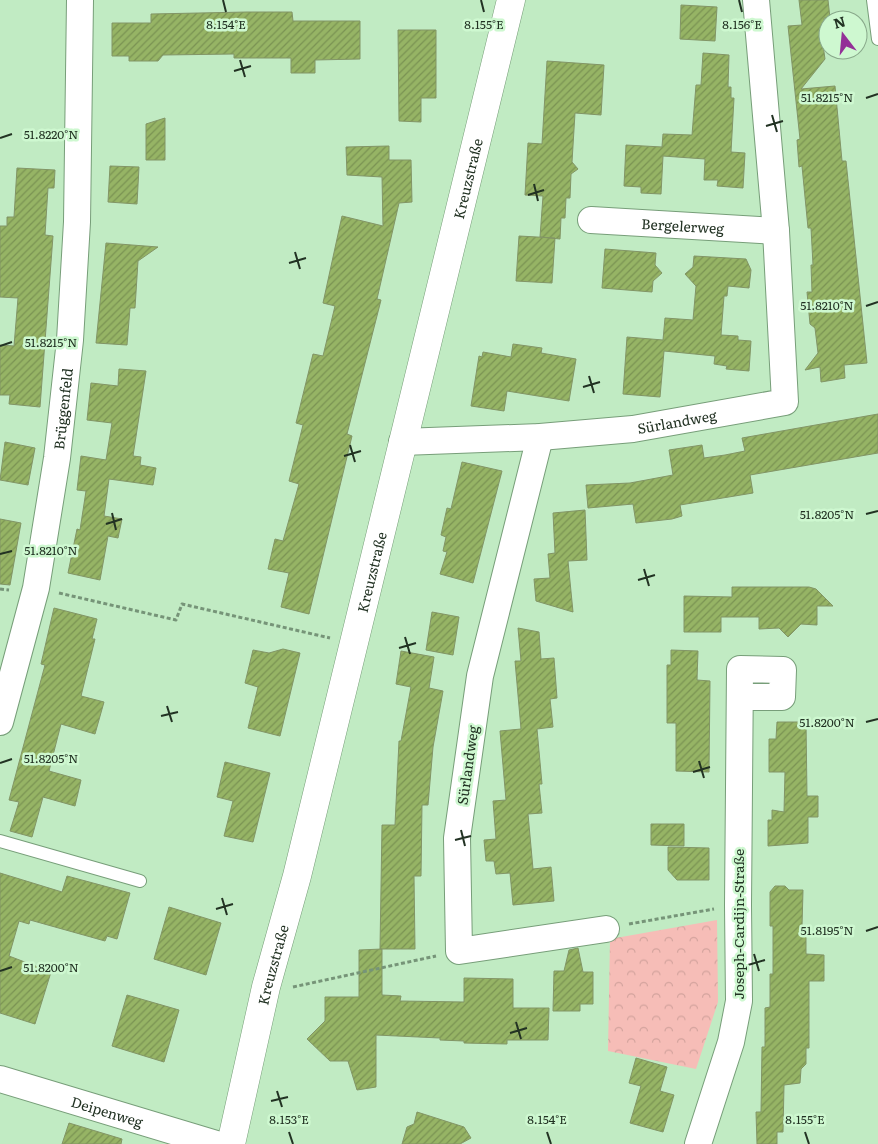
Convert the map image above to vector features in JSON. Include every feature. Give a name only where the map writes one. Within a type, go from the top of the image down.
[{"type":"street","name":"Brüggenfeld","points":[[0,722],[36,588],[57,458],[70,340],[77,222],[80,0]]},
{"type":"street","name":"Kreuzstraße","points":[[232,1144],[266,986],[297,876],[511,0]]},
{"type":"street","points":[[756,0],[776,231]]},
{"type":"street","name":"Bergelerweg","points":[[591,220],[776,231]]},
{"type":"street","name":"Sürlandweg","points":[[402,442],[540,436],[634,429],[785,402],[776,231]]},
{"type":"street","name":"Sürlandweg","points":[[458,951],[457,838],[480,676],[540,436]]},
{"type":"street","name":"Joseph-Cardijn-Straße","points":[[698,1144],[731,1042],[739,1001],[740,697]]},
{"type":"street","points":[[458,951],[606,928]]},
{"type":"street","name":"Deipenweg","points":[[0,1078],[216,1144]]},
{"type":"lane","points":[[873,0],[878,39]]},
{"type":"lane","points":[[0,841],[140,881]]},
{"type":"path","points":[[36,588],[176,620],[182,604],[353,644]]},
{"type":"path","points":[[606,928],[738,905]]},
{"type":"path","points":[[266,986],[284,989],[458,951]]},
{"type":"green space","points":[[717,920],[718,1002],[696,1069],[608,1051],[610,939]]},
{"type":"building","points":[[799,0],[828,0],[829,10],[818,10],[818,60],[824,60],[801,89],[835,86],[842,161],[846,161],[867,363],[844,365],[845,378],[821,382],[820,367],[805,370],[818,353],[815,328],[810,324],[807,292],[812,292],[811,228],[808,228],[802,166],[799,167],[797,140],[800,139],[788,26],[802,25]]},
{"type":"building","points":[[681,5],[717,7],[715,41],[680,39]]},
{"type":"building","points":[[292,12],[293,21],[360,21],[360,59],[315,60],[315,73],[291,73],[291,58],[234,58],[234,54],[163,55],[158,61],[129,61],[129,56],[112,56],[112,23],[151,23],[151,14]]},
{"type":"building","points":[[398,30],[436,30],[436,98],[421,98],[421,122],[399,121]]},
{"type":"building","points":[[703,53],[729,55],[728,87],[731,87],[731,98],[734,98],[731,152],[745,153],[743,188],[717,186],[718,180],[704,180],[705,159],[663,156],[661,194],[641,193],[641,187],[624,186],[626,145],[662,147],[663,134],[692,135],[696,85],[701,85]]},
{"type":"building","points":[[547,61],[604,65],[601,115],[575,113],[572,162],[578,169],[571,174],[570,198],[566,198],[565,218],[561,218],[560,239],[540,237],[543,196],[525,195],[528,143],[542,144]]},
{"type":"building","points":[[165,118],[165,160],[146,160],[146,124]]},
{"type":"building","points":[[389,146],[389,160],[411,160],[412,202],[399,203],[377,299],[381,300],[347,434],[352,436],[309,614],[281,607],[289,573],[268,569],[275,539],[283,541],[299,484],[289,481],[303,425],[296,423],[313,354],[323,356],[335,306],[323,303],[342,216],[383,226],[382,177],[347,175],[346,147]]},
{"type":"building","points":[[110,166],[139,167],[137,204],[108,202]]},
{"type":"building","points":[[17,168],[55,170],[54,188],[48,188],[45,235],[53,236],[40,407],[9,404],[10,395],[0,395],[0,345],[14,346],[18,298],[0,297],[0,226],[7,226],[7,217],[14,217]]},
{"type":"building","points":[[519,236],[555,238],[552,283],[516,281]]},
{"type":"building","points":[[106,243],[158,247],[138,261],[135,308],[130,308],[127,345],[96,343]]},
{"type":"building","points":[[605,249],[656,253],[655,265],[662,273],[653,281],[652,292],[602,288]]},
{"type":"building","points":[[694,256],[746,259],[751,270],[749,288],[728,286],[727,296],[724,296],[721,335],[738,336],[738,340],[751,341],[749,371],[726,369],[727,366],[714,364],[715,356],[664,351],[660,397],[623,394],[627,337],[663,340],[665,318],[693,320],[696,286],[685,274],[693,267]]},
{"type":"building","points":[[513,344],[542,348],[541,353],[576,359],[569,401],[507,391],[504,411],[471,406],[479,356],[482,357],[483,352],[511,357]]},
{"type":"building","points":[[119,369],[146,371],[133,456],[141,457],[140,465],[156,468],[153,485],[109,479],[104,516],[122,519],[118,538],[108,536],[100,580],[68,573],[77,529],[80,530],[86,491],[77,490],[81,456],[106,460],[112,423],[87,420],[91,383],[118,386]]},
{"type":"building","points":[[878,414],[878,453],[750,475],[753,493],[680,505],[682,516],[672,519],[636,523],[633,504],[588,508],[586,485],[630,483],[673,475],[669,450],[702,445],[704,458],[725,455],[745,451],[742,438]]},
{"type":"building","points":[[5,442],[35,448],[28,485],[0,480]]},
{"type":"building","points":[[462,462],[502,471],[473,583],[440,574],[447,552],[443,551],[446,537],[441,535],[447,508],[451,509]]},
{"type":"building","points":[[585,510],[587,560],[568,561],[573,612],[536,601],[534,579],[550,578],[548,554],[555,553],[553,513]]},
{"type":"building","points":[[0,519],[21,523],[10,585],[0,584]]},
{"type":"building","points":[[732,587],[809,587],[816,589],[833,606],[817,606],[817,625],[801,624],[788,637],[779,628],[759,629],[759,617],[721,617],[721,632],[684,632],[684,596],[732,597]]},
{"type":"building","points":[[54,608],[97,619],[92,639],[95,639],[81,696],[104,702],[95,734],[61,724],[49,771],[81,780],[75,806],[43,797],[32,837],[10,831],[19,802],[9,800],[45,665],[41,664]]},
{"type":"building","points":[[432,612],[459,617],[453,655],[426,650]]},
{"type":"building","points":[[518,628],[539,632],[541,659],[554,658],[557,698],[550,699],[553,727],[537,729],[542,784],[539,784],[542,813],[528,814],[533,869],[551,867],[554,901],[513,905],[510,873],[496,874],[494,861],[486,861],[484,840],[496,839],[493,801],[506,800],[500,731],[521,729],[515,661],[521,661]]},
{"type":"building","points":[[283,649],[300,653],[280,736],[248,728],[258,687],[245,683],[253,650],[269,653]]},
{"type":"building","points":[[671,650],[698,651],[697,680],[710,681],[709,772],[676,771],[676,723],[667,723],[667,665],[671,665]]},
{"type":"building","points":[[401,651],[434,657],[429,688],[443,691],[433,747],[428,805],[422,805],[421,876],[414,876],[415,949],[380,949],[382,825],[395,825],[399,741],[401,741],[411,687],[396,684]]},
{"type":"building","points":[[777,722],[806,722],[807,796],[818,796],[818,817],[808,817],[808,843],[768,846],[768,820],[772,820],[772,810],[784,812],[785,772],[769,772],[769,739],[776,739]]},
{"type":"building","points":[[225,762],[270,773],[253,842],[224,836],[233,801],[217,797]]},
{"type":"building","points":[[651,824],[684,824],[684,846],[651,845]]},
{"type":"building","points":[[668,847],[709,848],[709,880],[677,880],[668,870]]},
{"type":"building","points":[[0,873],[62,892],[67,876],[130,893],[117,939],[107,936],[105,941],[30,920],[29,924],[19,921],[9,956],[51,972],[35,1024],[0,1013]]},
{"type":"building","points":[[775,886],[785,886],[789,890],[803,890],[802,926],[806,926],[806,954],[824,955],[824,981],[809,981],[809,1048],[806,1048],[806,1064],[801,1069],[800,1083],[784,1085],[783,1132],[777,1132],[777,1144],[757,1144],[756,1112],[761,1112],[765,1008],[770,1007],[770,974],[773,974],[773,926],[770,926],[770,892]]},
{"type":"building","points":[[169,907],[221,923],[206,975],[154,959]]},
{"type":"building","points":[[578,948],[583,972],[593,972],[593,1004],[580,1004],[580,1011],[553,1011],[554,971],[564,971],[569,950]]},
{"type":"building","points":[[382,949],[382,995],[401,996],[400,1001],[464,1002],[464,978],[513,979],[513,1008],[549,1008],[548,1040],[507,1040],[507,1044],[464,1043],[464,1041],[440,1040],[440,1038],[376,1035],[376,1087],[357,1090],[348,1061],[330,1061],[307,1039],[325,1021],[325,997],[359,997],[359,950]]},
{"type":"building","points":[[127,995],[179,1010],[164,1062],[112,1046]]},
{"type":"building","points":[[636,1058],[667,1067],[660,1091],[674,1095],[663,1132],[630,1123],[641,1086],[629,1083]]},
{"type":"building","points":[[417,1112],[464,1127],[471,1138],[460,1144],[402,1144],[407,1127],[414,1124]]},
{"type":"building","points":[[69,1123],[122,1139],[121,1144],[62,1144]]}]
